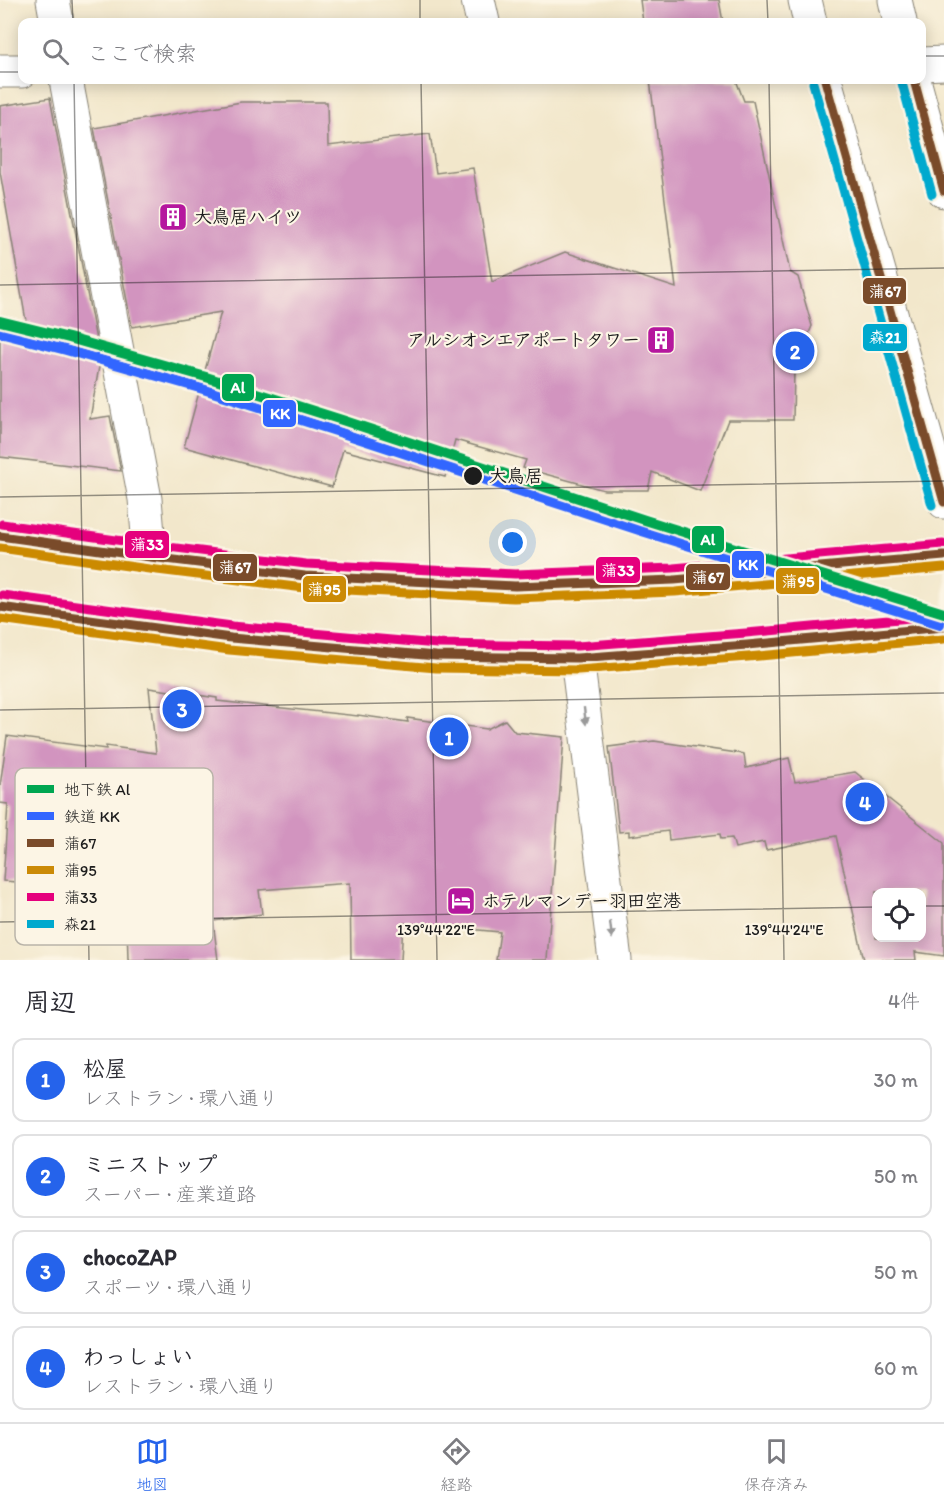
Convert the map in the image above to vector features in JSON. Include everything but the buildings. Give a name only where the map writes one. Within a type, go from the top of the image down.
[{"type":"main road","points":[[53,0],[56,18]]},
{"type":"main road","points":[[478,0],[482,18]]},
{"type":"main road","points":[[804,0],[809,18]]},
{"type":"main road","points":[[895,0],[899,18]]},
{"type":"main road","points":[[926,64],[944,63]]},
{"type":"main road","points":[[0,71],[18,70]]},
{"type":"main road","points":[[67,84],[145,499],[150,557]]},
{"type":"main road","points":[[826,84],[944,502]]},
{"type":"main road","points":[[915,84],[944,191]]},
{"type":"main road","points":[[0,536],[304,576],[515,586],[674,580],[944,556]]},
{"type":"main road","points":[[0,607],[231,638],[436,656],[577,658],[944,627]]},
{"type":"main road","points":[[577,658],[615,960]]},
{"type":"metro line","name":"Al","points":[[0,321],[206,377],[645,520],[944,613]]},
{"type":"rail line","name":"KK","points":[[0,333],[203,389],[642,531],[940,624]]},
{"type":"transit line","name":"森21","points":[[813,84],[932,505]]},
{"type":"transit line","name":"蒲67","points":[[826,84],[944,502]]},
{"type":"transit line","name":"森21","points":[[902,84],[932,194]]},
{"type":"transit line","name":"蒲67","points":[[915,84],[944,191]]},
{"type":"transit line","name":"蒲33","points":[[2,524],[306,564],[515,574],[673,568],[943,544]]},
{"type":"transit line","name":"蒲67","points":[[0,536],[305,576],[515,586],[674,580],[944,556]]},
{"type":"transit line","name":"蒲95","points":[[0,548],[304,588],[514,598],[675,592],[944,568]]},
{"type":"transit line","name":"蒲33","points":[[2,595],[232,626],[437,644],[577,646],[943,615]]},
{"type":"transit line","name":"蒲67","points":[[0,607],[231,638],[436,656],[577,658],[944,627]]},
{"type":"transit line","name":"蒲95","points":[[0,619],[229,650],[436,668],[578,670],[944,639]]},
{"type":"place","name":"大鳥居ハイツ","points":[[173,217]]},
{"type":"place","name":"アルシオンエアポートタワー","points":[[661,340]]},
{"type":"place","name":"ミニストップ","points":[[795,351]]},
{"type":"place","name":"大鳥居","points":[[473,476]]},
{"type":"place","name":"chocoZAP","points":[[182,709]]},
{"type":"place","name":"松屋","points":[[449,737]]},
{"type":"place","name":"わっしょい","points":[[865,802]]},
{"type":"place","name":"ホテルマンデー羽田空港","points":[[461,901]]}]
